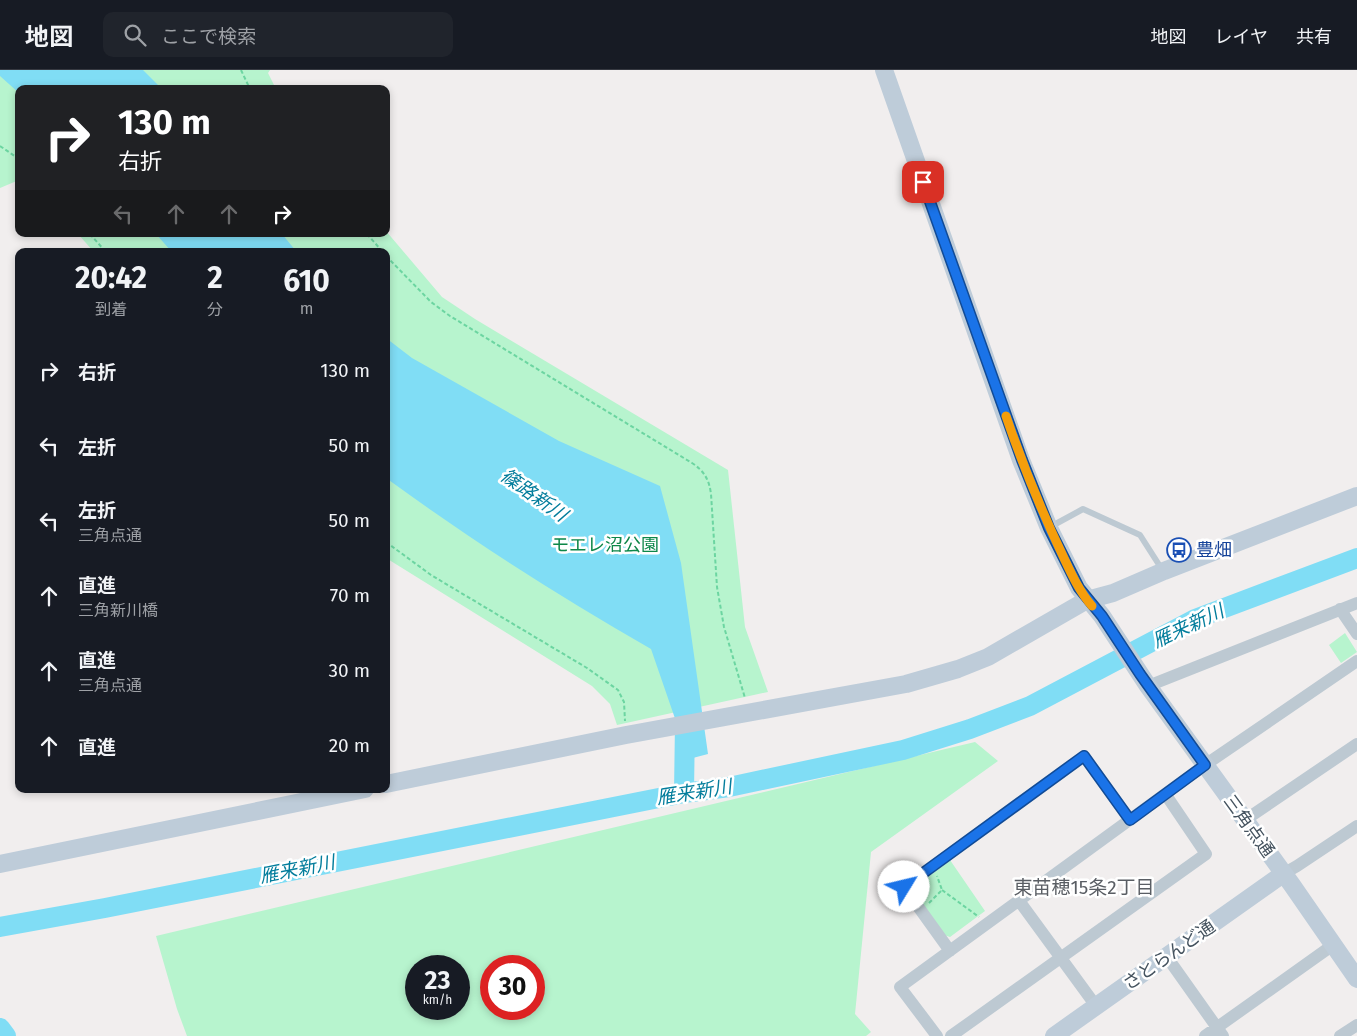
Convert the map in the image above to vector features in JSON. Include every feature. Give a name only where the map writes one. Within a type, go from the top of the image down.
[{"type":"street","points":[[884,70],[1022,460],[1049,528],[1087,600]]},
{"type":"street","points":[[390,783],[630,734],[743,708],[906,684],[958,669],[988,657],[1087,600],[1113,593],[1164,571],[1357,496]]},
{"type":"street","name":"三角点通","points":[[1087,600],[1102,616],[1144,680],[1357,979]]},
{"type":"street","points":[[1144,680],[1357,603]]},
{"type":"street","points":[[1340,609],[1357,634]]},
{"type":"street","points":[[937,1036],[900,987],[1020,902],[1205,765],[1357,661]]},
{"type":"street","points":[[1245,820],[1357,744]]},
{"type":"street","points":[[950,951],[904,887],[912,881],[1084,756],[1130,820]]},
{"type":"street","points":[[0,864],[346,793]]},
{"type":"street","points":[[951,1036],[1206,854],[1166,795]]},
{"type":"street","points":[[1283,874],[1357,826]]},
{"type":"street","name":"さとらんど通","points":[[1054,1036],[1283,874]]},
{"type":"street","points":[[1020,902],[1096,1006]]},
{"type":"street","points":[[1205,1036],[1220,1032],[1332,945]]},
{"type":"street","points":[[1167,957],[1220,1032]]},
{"type":"street","points":[[1340,1036],[1357,1025]]},
{"type":"lane","points":[[1049,528],[1083,509],[1140,535],[1164,571]]},
{"type":"path","points":[[241,70],[248,85]]},
{"type":"path","points":[[0,146],[15,156]]},
{"type":"path","points":[[93,237],[102,248]]},
{"type":"path","points":[[370,237],[379,248]]},
{"type":"path","points":[[390,260],[425,296],[450,316],[692,463],[706,475],[709,483],[717,587],[724,627],[743,708]]},
{"type":"path","points":[[390,545],[431,575],[587,668],[618,690],[624,702],[630,734]]},
{"type":"path","points":[[935,869],[942,890],[979,917]]},
{"type":"path","points":[[925,907],[942,890]]},
{"type":"green space","points":[[0,70],[270,70],[268,73],[274,85],[15,85],[15,182],[0,188]]},
{"type":"green space","name":"モエレ沼公園","points":[[390,236],[442,297],[475,319],[728,470],[745,627],[768,692],[617,725],[610,704],[592,686],[390,560],[390,248],[90,248],[81,237]]},
{"type":"green space","points":[[1345,633],[1357,652],[1341,663],[1329,645]]},
{"type":"green space","points":[[975,742],[998,761],[871,852],[855,1014],[871,1032],[866,1036],[187,1036],[177,1009],[156,936]]},
{"type":"green space","points":[[950,860],[985,911],[950,937],[944,935],[915,894],[916,885]]},
{"type":"water","points":[[0,70],[143,70],[158,85],[15,85],[15,89],[0,76]]},
{"type":"water","points":[[159,237],[284,237],[294,248],[168,248]]},
{"type":"water","points":[[390,341],[412,358],[559,441],[660,486],[681,563],[708,754],[689,759],[651,649],[583,609],[450,524],[390,481]]},
{"type":"waterway","name":"雁来新川","points":[[0,927],[105,908],[684,793],[729,787],[903,750],[970,729],[1030,706],[1195,619],[1357,558]]},
{"type":"waterway","name":"篠路新川","points":[[684,793],[685,722]]},
{"type":"waterway","points":[[0,1028],[6,1036]]},
{"type":"slow traffic","points":[[1006,416],[1049,528],[1079,588],[1092,606]]},
{"type":"place","name":"豊畑","points":[[1179,550]]},
{"type":"district","name":"東苗穂15条2丁目","points":[[1084,887]]},
{"type":"route","points":[[904,887],[1084,756],[1130,820],[1205,765],[1124,651],[1102,616],[1079,588],[1049,528],[1022,460],[923,182]]}]
